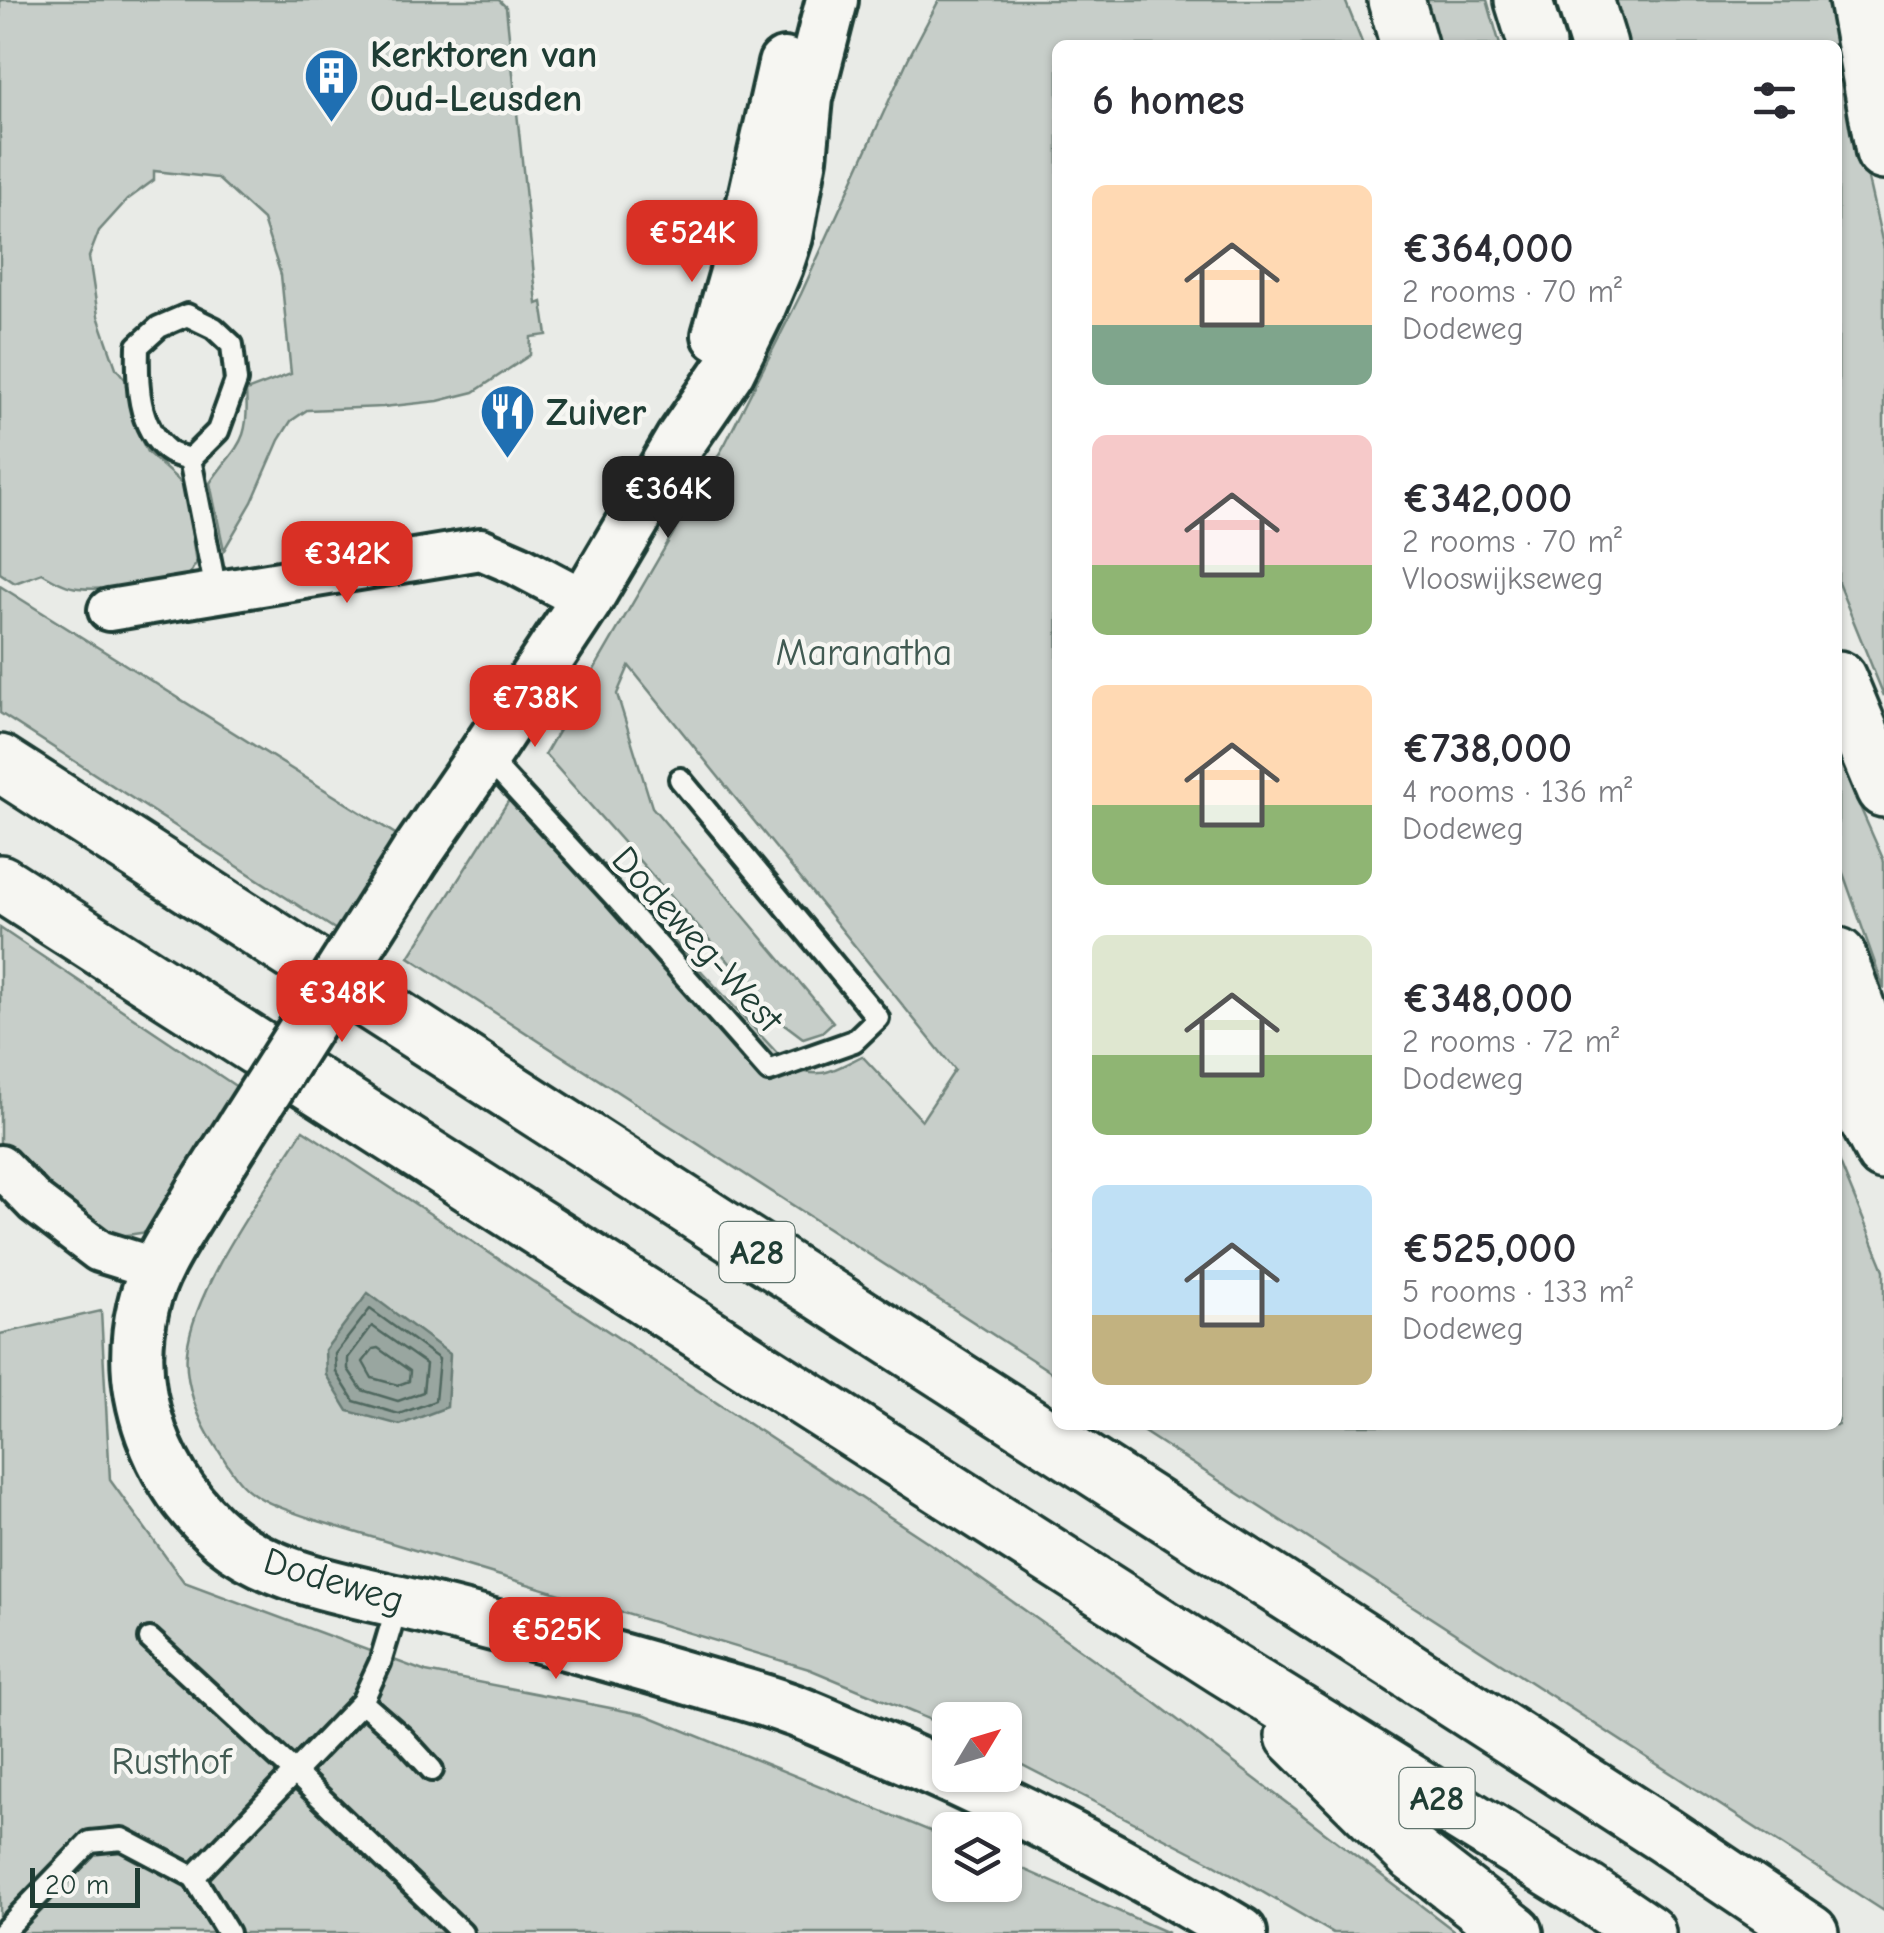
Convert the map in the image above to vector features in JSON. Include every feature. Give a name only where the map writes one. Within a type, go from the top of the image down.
[{"type":"main road","points":[[1396,0],[1408,40]]},
{"type":"main road","points":[[1522,0],[1535,40]]},
{"type":"main road","points":[[1585,0],[1597,40]]},
{"type":"main road","points":[[1857,0],[1884,152]]},
{"type":"main road","points":[[1842,689],[1884,789]]},
{"type":"main road","name":"A28","points":[[0,763],[1648,1824],[1810,1933]]},
{"type":"main road","name":"A28","points":[[0,883],[1646,1933]]},
{"type":"main road","points":[[1842,967],[1884,1084]]},
{"type":"main road","points":[[1842,1072],[1884,1152]]},
{"type":"main road","name":"A28","points":[[1224,1667],[1412,1853],[1516,1933]]},
{"type":"street","name":"Dodeweg","points":[[682,440],[742,252],[798,0]]},
{"type":"street","name":"Dodeweg","points":[[832,0],[806,98],[801,158],[787,236],[729,370],[586,600],[416,854],[157,1269],[142,1306],[137,1356],[140,1392],[152,1440],[183,1494],[226,1539],[268,1566],[598,1652],[786,1708],[928,1766],[1050,1826],[1241,1933]]},
{"type":"street","points":[[109,610],[481,548],[586,600]]},
{"type":"street","points":[[0,1166],[36,1203],[99,1251],[157,1269]]},
{"type":"lane","points":[[187,315],[214,328],[232,346],[236,381],[218,431],[190,458],[169,453],[149,429],[137,388],[138,346],[159,328],[187,315]]},
{"type":"lane","points":[[190,458],[216,592]]},
{"type":"lane","name":"Dodeweg-West","points":[[484,755],[770,1071],[854,1041],[878,1018],[680,779]]},
{"type":"lane","points":[[194,1876],[362,1702],[380,1663],[398,1601]]},
{"type":"lane","points":[[150,1639],[462,1933]]},
{"type":"lane","points":[[362,1702],[402,1736],[432,1770]]},
{"type":"lane","points":[[2,1933],[90,1842],[122,1840],[194,1876],[228,1933]]},
{"type":"green space","points":[[0,0],[499,0],[506,7],[537,304],[542,302],[547,335],[531,337],[530,355],[474,392],[438,401],[383,407],[307,410],[291,421],[279,440],[252,502],[224,550],[210,483],[240,442],[246,422],[246,391],[291,374],[281,275],[263,220],[217,178],[154,171],[154,180],[127,200],[99,231],[89,257],[98,316],[116,368],[129,384],[139,435],[147,452],[185,486],[196,563],[189,575],[120,587],[73,587],[42,573],[15,583],[0,573]]},
{"type":"green space","name":"Maranatha","points":[[939,0],[1345,0],[1361,40],[1052,40],[1052,1373],[409,957],[523,778],[790,1067],[811,1073],[827,1072],[862,1056],[922,1120],[955,1070],[629,666],[617,694],[652,807],[833,1022],[822,1032],[803,1038],[783,1023],[545,754],[725,444],[801,294]]},
{"type":"green space","points":[[1415,0],[1487,0],[1499,40],[1427,40]]},
{"type":"green space","points":[[1612,0],[1826,0],[1836,40],[1627,40]]},
{"type":"green space","points":[[1842,65],[1884,249],[1884,696],[1842,593]]},
{"type":"green space","points":[[0,586],[400,837],[341,933],[0,713]]},
{"type":"green space","points":[[1842,766],[1884,861],[1884,989],[1842,870]]},
{"type":"green space","points":[[0,928],[243,1091],[154,1231],[120,1236],[100,1231],[0,1153]]},
{"type":"green space","points":[[303,1130],[931,1544],[1153,1701],[1457,1933],[1333,1933],[1209,1861],[1022,1765],[1022,1702],[932,1702],[932,1720],[809,1669],[315,1520],[257,1496],[234,1474],[203,1424],[193,1400],[187,1363],[192,1326],[203,1298],[252,1208]]},
{"type":"green space","points":[[1842,1168],[1884,1270],[1884,1911],[1141,1430],[1842,1430]]},
{"type":"green space","name":"Rusthof","points":[[101,1311],[110,1480],[184,1582],[426,1672],[646,1715],[932,1832],[932,1902],[1022,1902],[1022,1869],[1168,1933],[0,1933],[0,1334]]},
{"type":"water","points":[[368,1293],[450,1354],[447,1407],[400,1425],[348,1411],[326,1375],[325,1350]]},
{"type":"place","name":"Kerktoren van Oud-Leusden","points":[[331,125]]},
{"type":"place","name":"Zuiver","points":[[507,461]]}]
